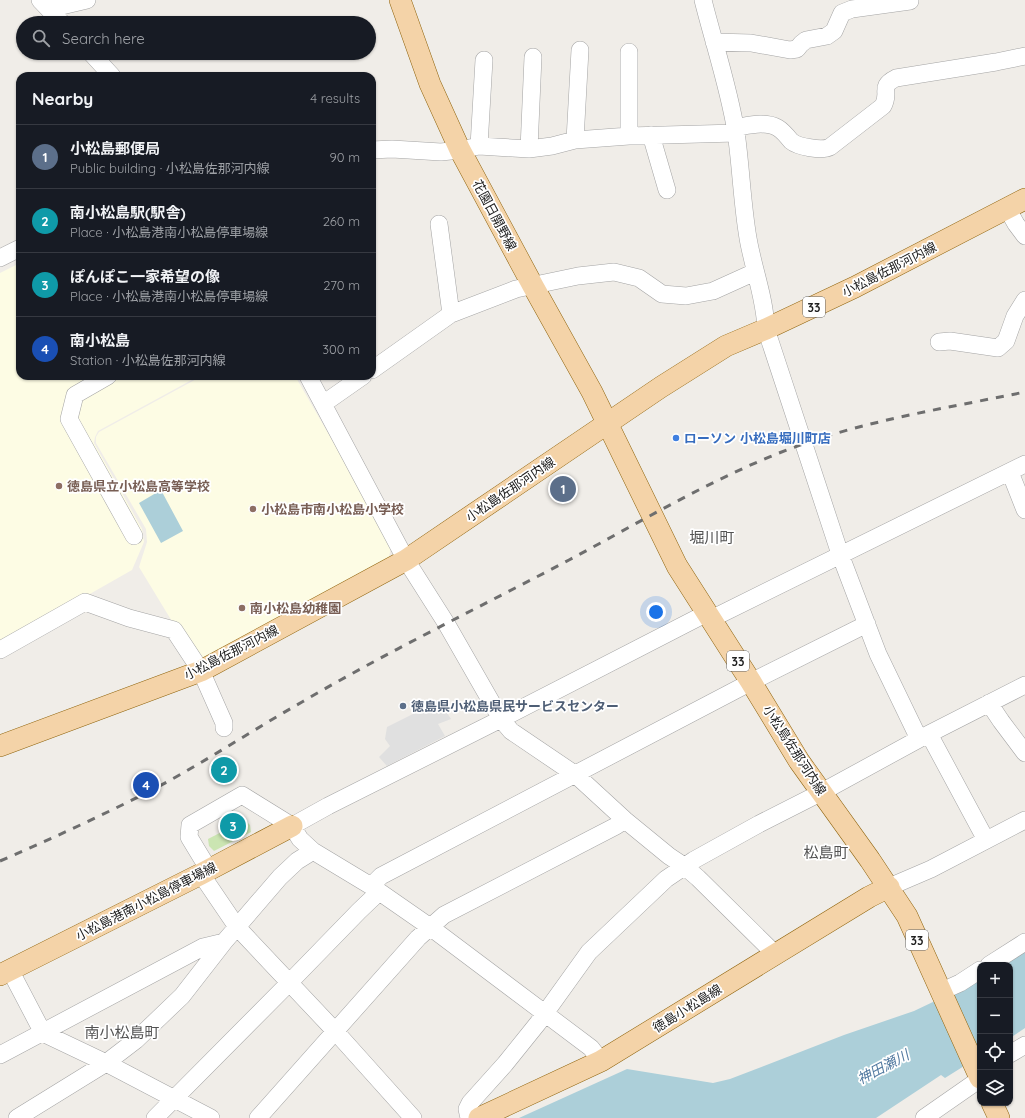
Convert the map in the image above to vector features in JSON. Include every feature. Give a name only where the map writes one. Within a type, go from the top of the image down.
[{"type":"main road","name":"花園日開野線","points":[[400,0],[430,84],[470,148],[533,286],[607,422]]},
{"type":"main road","name":"小松島佐那河内線","points":[[0,746],[201,670],[406,560],[660,386],[726,346],[766,329],[854,287],[1016,203]]},
{"type":"main road","name":"小松島佐那河内線","points":[[607,422],[677,566],[751,682],[799,761],[889,887],[907,916],[977,1070]]},
{"type":"main road","name":"小松島港南小松島停車場線","points":[[5,973],[205,872],[292,826]]},
{"type":"main road","name":"徳島小松島線","points":[[479,1118],[601,1061],[869,897],[889,887]]},
{"type":"main road","points":[[993,1106],[999,1118]]},
{"type":"street","points":[[44,4],[87,0]]},
{"type":"street","points":[[703,0],[732,111],[748,236],[765,313],[766,329],[840,554],[878,654],[924,737],[986,840]]},
{"type":"street","points":[[714,42],[751,43],[790,50],[797,49],[806,40],[827,36],[834,31],[842,13],[852,9],[910,1]]},
{"type":"street","points":[[44,4],[55,16]]},
{"type":"street","points":[[575,140],[580,50]]},
{"type":"street","points":[[629,52],[630,136]]},
{"type":"street","points":[[376,150],[392,149],[441,152],[470,148],[530,149],[552,146],[575,140],[735,130],[765,124],[777,127],[791,141],[798,145],[825,149],[830,148],[883,106],[886,100],[886,87],[893,80],[1025,56]]},
{"type":"street","points":[[530,149],[533,57]]},
{"type":"street","points":[[97,60],[108,72]]},
{"type":"street","points":[[470,148],[484,60]]},
{"type":"street","points":[[651,135],[667,190]]},
{"type":"street","points":[[1016,203],[1019,230],[1025,236]]},
{"type":"street","points":[[438,224],[451,314]]},
{"type":"street","points":[[0,258],[16,250]]},
{"type":"street","points":[[376,367],[451,314],[516,289],[578,276],[614,272],[639,278],[662,294],[686,296],[713,291],[755,272]]},
{"type":"street","points":[[939,342],[950,341],[998,348],[1006,341],[1015,316],[1025,300]]},
{"type":"street","points":[[101,380],[75,395],[69,420],[134,536]]},
{"type":"street","points":[[310,380],[406,560],[446,623],[501,719],[511,731],[576,774],[625,820],[698,878],[768,947],[772,956]]},
{"type":"street","points":[[323,404],[357,380]]},
{"type":"street","points":[[292,826],[328,806],[709,616],[875,539],[1025,464]]},
{"type":"street","points":[[1010,472],[1025,510]]},
{"type":"street","points":[[0,650],[85,602],[129,618],[174,630],[201,670],[224,723],[224,728]]},
{"type":"street","points":[[155,1118],[290,983],[359,911],[375,889],[381,876],[751,682],[867,624]]},
{"type":"street","points":[[469,1118],[467,1109],[470,1103],[505,1064],[589,952],[666,879],[684,866],[758,824],[822,792],[989,703],[1025,686]]},
{"type":"street","points":[[989,703],[1000,721],[1025,753]]},
{"type":"street","points":[[413,1118],[335,1031],[236,927],[205,872],[189,837],[190,826],[242,795],[292,826],[300,839],[313,851],[375,889],[430,927],[545,1012],[592,1048],[601,1061]]},
{"type":"street","points":[[258,1118],[418,938],[444,915],[625,820]]},
{"type":"street","points":[[889,887],[931,869],[1025,820]]},
{"type":"street","points":[[17,1118],[106,1064],[136,1040],[182,996],[236,927],[280,877],[297,861],[313,851]]},
{"type":"street","points":[[0,1055],[203,947],[224,942]]},
{"type":"street","points":[[994,962],[1025,942]]},
{"type":"street","points":[[941,993],[977,972]]},
{"type":"street","points":[[5,973],[43,1033],[211,1118]]},
{"type":"street","points":[[1013,1052],[1025,1045]]},
{"type":"street","points":[[924,1118],[977,1076]]},
{"type":"shaded area","name":"徳島県立小松島高等学校","points":[[16,265],[16,380],[192,380],[98,431],[95,437],[94,443],[142,529],[144,542],[132,570],[0,645],[0,273]]},
{"type":"shaded area","name":"小松島市南小松島小学校","points":[[195,380],[297,380],[361,490],[391,547],[389,557],[199,662],[139,567],[147,542],[146,529],[96,443],[96,437],[99,432]]},
{"type":"shaded area","points":[[439,701],[451,719],[438,724],[445,736],[387,766],[379,757],[390,746],[385,739],[387,727]]},
{"type":"green space","points":[[245,820],[250,825],[251,832],[214,851],[209,846],[208,839]]},
{"type":"water","points":[[161,490],[183,531],[161,543],[139,503]]},
{"type":"water","points":[[1025,948],[1025,1028],[1013,1036],[1013,962],[1002,962]]},
{"type":"water","name":"神田瀬川","points":[[977,978],[977,1058],[945,1078],[941,1075],[876,1118],[519,1118],[627,1069],[713,1083],[730,1079],[844,1035],[914,1011],[954,992]]},
{"type":"railway","points":[[0,861],[76,827],[150,791],[189,770],[283,713],[368,665],[684,498],[743,469],[803,444],[857,427],[913,414],[1025,392]]},
{"type":"place","name":"ローソン 小松島堀川町店","points":[[676,438]]},
{"type":"place","name":"徳島県立小松島高等学校","points":[[59,486]]},
{"type":"place","name":"小松島郵便局","points":[[563,489]]},
{"type":"place","name":"小松島市南小松島小学校","points":[[253,509]]},
{"type":"place","name":"南小松島幼稚園","points":[[242,608]]},
{"type":"place","name":"徳島県小松島県民サービスセンター","points":[[403,706]]},
{"type":"place","name":"南小松島駅(駅舎)","points":[[224,770]]},
{"type":"place","name":"南小松島","points":[[146,785]]},
{"type":"place","name":"ぽんぽこ一家希望の像","points":[[233,826]]},
{"type":"district","name":"堀川町","points":[[712,537]]},
{"type":"district","name":"松島町","points":[[826,852]]},
{"type":"district","name":"南小松島町","points":[[122,1032]]}]
